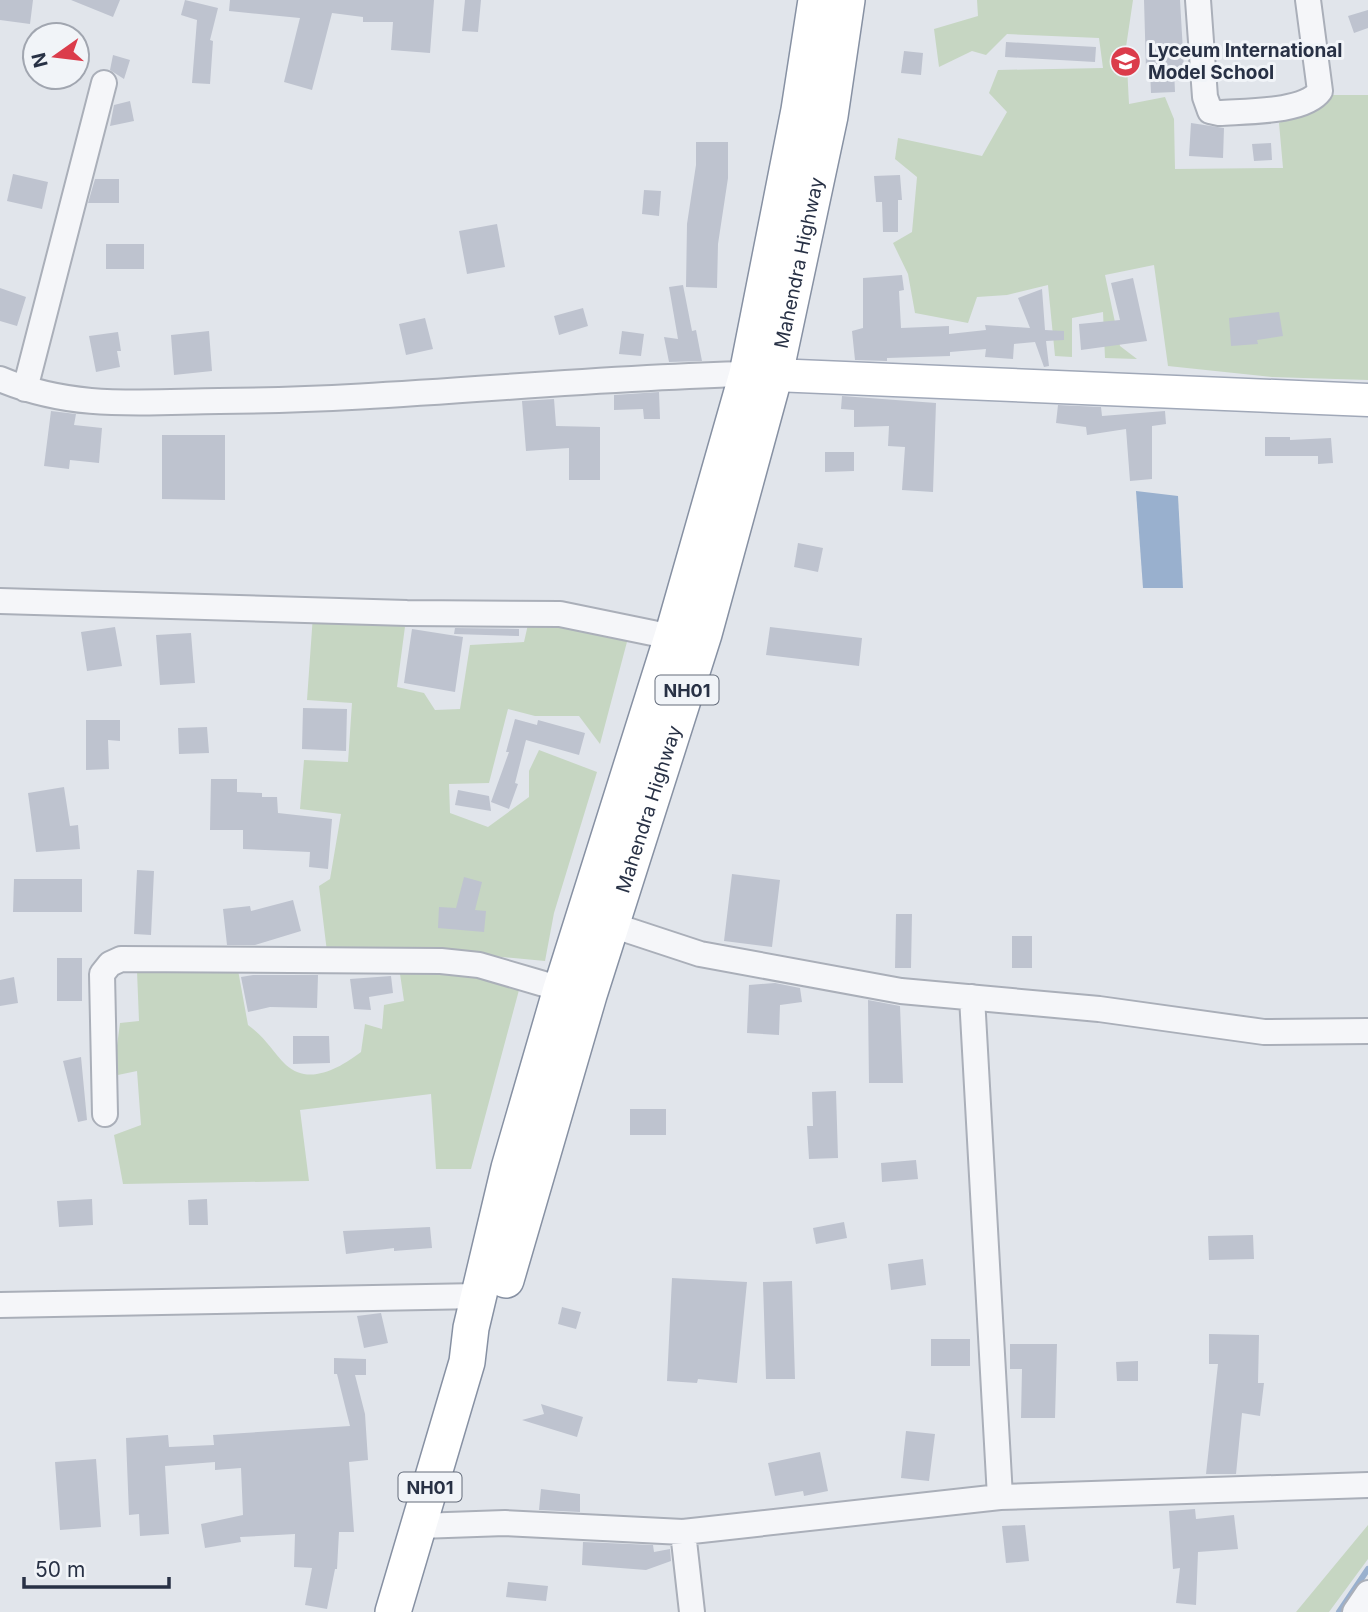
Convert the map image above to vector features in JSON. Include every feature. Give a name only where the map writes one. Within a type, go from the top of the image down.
[{"type":"highway","name":"Mahendra Highway","points":[[393,1612],[467,1362],[479,1296],[509,1168],[561,989],[672,637],[761,374],[816,0]]},
{"type":"highway","name":"Mahendra Highway","points":[[467,1362],[484,1336],[498,1306],[589,995],[704,634],[761,374],[830,116],[848,0]]},
{"type":"main road","points":[[761,374],[1368,400]]},
{"type":"street","points":[[1198,0],[1205,97],[1210,111],[1219,113],[1287,107],[1316,97],[1320,91],[1308,0]]},
{"type":"street","points":[[25,390],[104,83]]},
{"type":"street","points":[[0,379],[25,390],[62,399],[108,402],[321,400],[492,387],[761,374]]},
{"type":"street","points":[[0,601],[560,614],[672,637]]},
{"type":"street","points":[[612,925],[700,954],[901,991],[1099,1009],[1264,1032],[1368,1031]]},
{"type":"street","points":[[105,1114],[102,974],[110,964],[121,960],[441,961],[479,965],[561,989]]},
{"type":"street","points":[[972,997],[1000,1497]]},
{"type":"street","points":[[0,1305],[479,1296]]},
{"type":"street","points":[[419,1526],[505,1522],[683,1532],[1000,1497],[1368,1485]]},
{"type":"street","points":[[683,1532],[692,1612]]},
{"type":"street","points":[[1355,1612],[1368,1593]]},
{"type":"green space","points":[[977,0],[1133,0],[1126,47],[1129,104],[1165,97],[1174,119],[1175,169],[1283,168],[1279,123],[1333,95],[1368,95],[1368,380],[1272,377],[1168,366],[1154,265],[1105,275],[1120,346],[1137,359],[1105,358],[1103,312],[1072,318],[1072,357],[1055,356],[1048,285],[1007,295],[977,297],[968,323],[915,313],[908,274],[893,243],[912,232],[917,177],[895,159],[898,138],[982,156],[1007,112],[989,93],[998,70],[1103,68],[1099,38],[1007,34],[986,55],[972,51],[939,67],[934,29],[978,16]]},
{"type":"green space","points":[[313,615],[406,619],[397,687],[424,693],[435,710],[460,709],[470,645],[524,642],[529,620],[628,638],[600,744],[579,716],[535,716],[508,709],[489,783],[449,784],[450,813],[488,827],[529,797],[529,771],[539,750],[597,772],[554,913],[545,961],[418,949],[327,952],[319,886],[330,879],[341,814],[300,809],[304,760],[348,762],[352,703],[307,700]]},
{"type":"green space","points":[[447,966],[519,990],[471,1169],[436,1169],[431,1094],[300,1110],[309,1181],[123,1184],[114,1135],[141,1125],[137,1071],[113,1076],[120,1023],[139,1021],[137,971],[238,970],[248,1025],[286,1065],[304,1074],[314,1074],[334,1069],[361,1052],[365,1024],[382,1029],[384,1005],[404,1001],[399,967]]},
{"type":"green space","points":[[1368,1525],[1368,1559],[1329,1612],[1296,1612]]},
{"type":"water","points":[[1136,491],[1178,496],[1183,588],[1143,588]]},
{"type":"building","points":[[0,0],[33,0],[30,21],[21,23],[0,20]]},
{"type":"building","points":[[71,0],[120,0],[113,17]]},
{"type":"building","points":[[185,0],[218,8],[210,40],[213,41],[210,84],[192,83],[197,20],[181,15]]},
{"type":"building","points":[[230,0],[434,0],[430,53],[391,50],[393,22],[363,22],[363,17],[332,13],[312,90],[284,82],[300,18],[229,11]]},
{"type":"building","points":[[465,0],[481,0],[478,32],[462,31]]},
{"type":"building","points":[[1144,0],[1180,0],[1184,69],[1174,69],[1175,92],[1151,93],[1150,70],[1146,70]]},
{"type":"building","points":[[1368,10],[1368,28],[1354,33],[1348,16]]},
{"type":"building","points":[[1006,42],[1096,47],[1095,62],[1005,57]]},
{"type":"building","points":[[904,51],[923,53],[921,75],[901,73]]},
{"type":"building","points":[[113,55],[130,60],[124,79],[110,70]]},
{"type":"building","points":[[130,101],[134,121],[110,126],[114,105]]},
{"type":"building","points":[[1191,123],[1224,128],[1223,158],[1189,156]]},
{"type":"building","points":[[696,142],[728,142],[728,178],[718,244],[717,288],[686,287],[687,224],[696,165]]},
{"type":"building","points":[[1271,143],[1272,160],[1254,161],[1252,144]]},
{"type":"building","points":[[13,174],[48,182],[42,209],[7,201]]},
{"type":"building","points":[[900,175],[902,200],[898,200],[898,232],[883,232],[882,202],[876,202],[874,176]]},
{"type":"building","points":[[95,179],[119,179],[119,203],[88,203]]},
{"type":"building","points":[[644,190],[661,191],[659,216],[642,214]]},
{"type":"building","points":[[497,224],[505,267],[467,274],[459,231]]},
{"type":"building","points":[[106,244],[144,244],[144,269],[106,269]]},
{"type":"building","points":[[902,275],[904,290],[899,291],[901,328],[949,326],[949,334],[986,330],[985,325],[1030,328],[1018,298],[1042,289],[1045,330],[1064,331],[1064,340],[1046,341],[1049,366],[1044,367],[1035,342],[1014,344],[1013,359],[985,357],[986,349],[950,352],[950,356],[887,358],[887,361],[855,360],[852,331],[863,328],[863,278]]},
{"type":"building","points":[[1133,278],[1147,341],[1081,350],[1079,324],[1120,320],[1111,283]]},
{"type":"building","points":[[683,285],[692,331],[696,330],[702,361],[669,362],[664,337],[678,339],[669,287]]},
{"type":"building","points":[[0,288],[26,297],[17,326],[0,321]]},
{"type":"building","points":[[583,308],[588,326],[559,335],[554,316]]},
{"type":"building","points":[[1279,312],[1283,336],[1257,340],[1258,344],[1231,346],[1229,318]]},
{"type":"building","points":[[425,318],[433,349],[406,355],[399,324]]},
{"type":"building","points":[[209,331],[212,371],[174,375],[171,335]]},
{"type":"building","points":[[622,331],[644,334],[641,356],[619,354]]},
{"type":"building","points":[[118,332],[120,367],[96,372],[89,336]]},
{"type":"building","points":[[659,392],[660,419],[644,419],[643,409],[614,410],[614,395]]},
{"type":"building","points":[[842,396],[936,403],[933,492],[902,490],[905,447],[888,446],[889,426],[854,427],[854,410],[841,409]]},
{"type":"building","points":[[554,399],[556,426],[600,427],[600,480],[569,480],[569,448],[526,451],[522,401]]},
{"type":"building","points":[[1058,405],[1101,407],[1102,416],[1165,411],[1166,424],[1152,426],[1152,479],[1130,481],[1126,429],[1087,435],[1086,427],[1056,423]]},
{"type":"building","points":[[51,411],[76,414],[74,425],[102,428],[99,463],[70,460],[69,469],[44,466]]},
{"type":"building","points":[[162,435],[225,435],[225,500],[162,499]]},
{"type":"building","points":[[1265,437],[1290,437],[1290,440],[1331,438],[1333,463],[1318,464],[1318,456],[1265,456]]},
{"type":"building","points":[[825,452],[854,452],[854,471],[825,472]]},
{"type":"building","points":[[798,543],[823,548],[818,572],[794,567]]},
{"type":"building","points":[[115,627],[122,666],[87,671],[81,632]]},
{"type":"building","points":[[770,627],[862,638],[859,666],[766,655]]},
{"type":"building","points":[[455,628],[519,629],[519,636],[454,634]]},
{"type":"building","points":[[412,629],[463,637],[455,692],[404,683]]},
{"type":"building","points":[[191,633],[195,683],[160,685],[156,635]]},
{"type":"building","points":[[303,708],[347,709],[346,751],[302,749]]},
{"type":"building","points":[[515,719],[537,725],[538,720],[585,733],[579,755],[526,740],[515,783],[518,784],[509,809],[491,802],[509,752],[506,752]]},
{"type":"building","points":[[86,720],[120,720],[120,741],[108,740],[109,769],[86,770]]},
{"type":"building","points":[[207,727],[209,753],[179,754],[178,728]]},
{"type":"building","points":[[211,779],[237,779],[237,792],[262,793],[262,797],[277,797],[278,813],[332,819],[328,869],[309,867],[310,852],[243,849],[243,830],[210,830]]},
{"type":"building","points":[[64,787],[70,826],[78,825],[80,849],[36,852],[28,793]]},
{"type":"building","points":[[458,790],[489,796],[491,811],[455,805]]},
{"type":"building","points":[[137,870],[154,871],[151,935],[134,934]]},
{"type":"building","points":[[732,874],[780,880],[772,947],[724,941]]},
{"type":"building","points":[[464,877],[482,882],[475,910],[486,911],[484,932],[438,928],[439,907],[456,908]]},
{"type":"building","points":[[14,879],[82,879],[82,912],[13,912]]},
{"type":"building","points":[[293,900],[301,931],[255,945],[227,945],[223,909],[250,906],[251,911]]},
{"type":"building","points":[[896,914],[912,914],[911,968],[895,968]]},
{"type":"building","points":[[1012,936],[1032,936],[1032,968],[1012,968]]},
{"type":"building","points":[[57,958],[82,958],[82,1001],[57,1001]]},
{"type":"building","points":[[318,975],[317,1008],[270,1007],[248,1012],[241,977]]},
{"type":"building","points":[[391,976],[393,993],[369,997],[371,1010],[354,1009],[350,979]]},
{"type":"building","points":[[14,977],[18,1003],[0,1006],[0,980]]},
{"type":"building","points":[[775,983],[800,988],[802,1002],[780,1005],[779,1035],[747,1033],[749,985]]},
{"type":"building","points":[[868,1000],[900,1006],[903,1083],[869,1083]]},
{"type":"building","points":[[293,1036],[329,1036],[330,1063],[293,1064]]},
{"type":"building","points":[[81,1057],[87,1120],[78,1122],[63,1061]]},
{"type":"building","points":[[836,1091],[838,1158],[809,1159],[807,1126],[813,1126],[812,1092]]},
{"type":"building","points":[[630,1109],[666,1109],[666,1135],[630,1135]]},
{"type":"building","points":[[916,1160],[918,1179],[882,1182],[881,1163]]},
{"type":"building","points":[[92,1199],[93,1225],[59,1227],[57,1201]]},
{"type":"building","points":[[207,1199],[208,1225],[189,1225],[188,1200]]},
{"type":"building","points":[[844,1222],[847,1238],[816,1244],[813,1228]]},
{"type":"building","points":[[430,1227],[432,1248],[394,1251],[394,1248],[346,1254],[343,1231]]},
{"type":"building","points":[[1253,1235],[1254,1259],[1209,1260],[1208,1236]]},
{"type":"building","points":[[923,1259],[926,1285],[891,1290],[888,1264]]},
{"type":"building","points":[[672,1278],[747,1282],[737,1383],[698,1379],[697,1383],[667,1381]]},
{"type":"building","points":[[792,1281],[795,1379],[766,1379],[763,1282]]},
{"type":"building","points":[[562,1307],[581,1312],[576,1329],[558,1324]]},
{"type":"building","points":[[381,1313],[388,1343],[364,1348],[357,1316]]},
{"type":"building","points":[[1209,1334],[1259,1335],[1258,1383],[1264,1383],[1260,1416],[1242,1413],[1236,1474],[1206,1474],[1218,1364],[1209,1364]]},
{"type":"building","points":[[931,1339],[970,1339],[970,1366],[931,1366]]},
{"type":"building","points":[[1010,1344],[1057,1344],[1055,1418],[1021,1418],[1022,1369],[1010,1369]]},
{"type":"building","points":[[334,1358],[366,1359],[366,1375],[355,1375],[365,1414],[368,1460],[349,1462],[354,1532],[339,1532],[337,1569],[327,1609],[305,1605],[312,1568],[294,1567],[295,1534],[240,1537],[241,1542],[205,1548],[201,1524],[243,1515],[241,1468],[215,1470],[215,1462],[165,1466],[169,1534],[140,1536],[139,1514],[129,1515],[126,1438],[168,1435],[169,1447],[214,1445],[213,1435],[350,1426],[337,1374],[334,1374]]},
{"type":"building","points":[[1138,1361],[1138,1381],[1117,1381],[1116,1362]]},
{"type":"building","points":[[541,1404],[583,1417],[577,1437],[522,1420],[544,1414]]},
{"type":"building","points":[[906,1431],[935,1434],[929,1481],[901,1478]]},
{"type":"building","points":[[820,1452],[828,1491],[804,1496],[803,1491],[775,1496],[768,1463]]},
{"type":"building","points":[[96,1459],[101,1527],[60,1530],[55,1462]]},
{"type":"building","points":[[541,1489],[580,1494],[580,1512],[539,1510]]},
{"type":"building","points":[[1195,1509],[1196,1519],[1234,1515],[1238,1549],[1198,1552],[1196,1605],[1176,1603],[1180,1568],[1173,1569],[1169,1511]]},
{"type":"building","points":[[1025,1525],[1029,1561],[1006,1563],[1002,1526]]},
{"type":"building","points":[[583,1542],[653,1545],[654,1552],[670,1549],[671,1561],[646,1570],[582,1565]]},
{"type":"building","points":[[508,1582],[548,1586],[546,1601],[506,1597]]},
{"type":"waterway","points":[[1339,1612],[1368,1569]]},
{"type":"place","name":"Lyceum International Model School","points":[[1125,61]]}]
